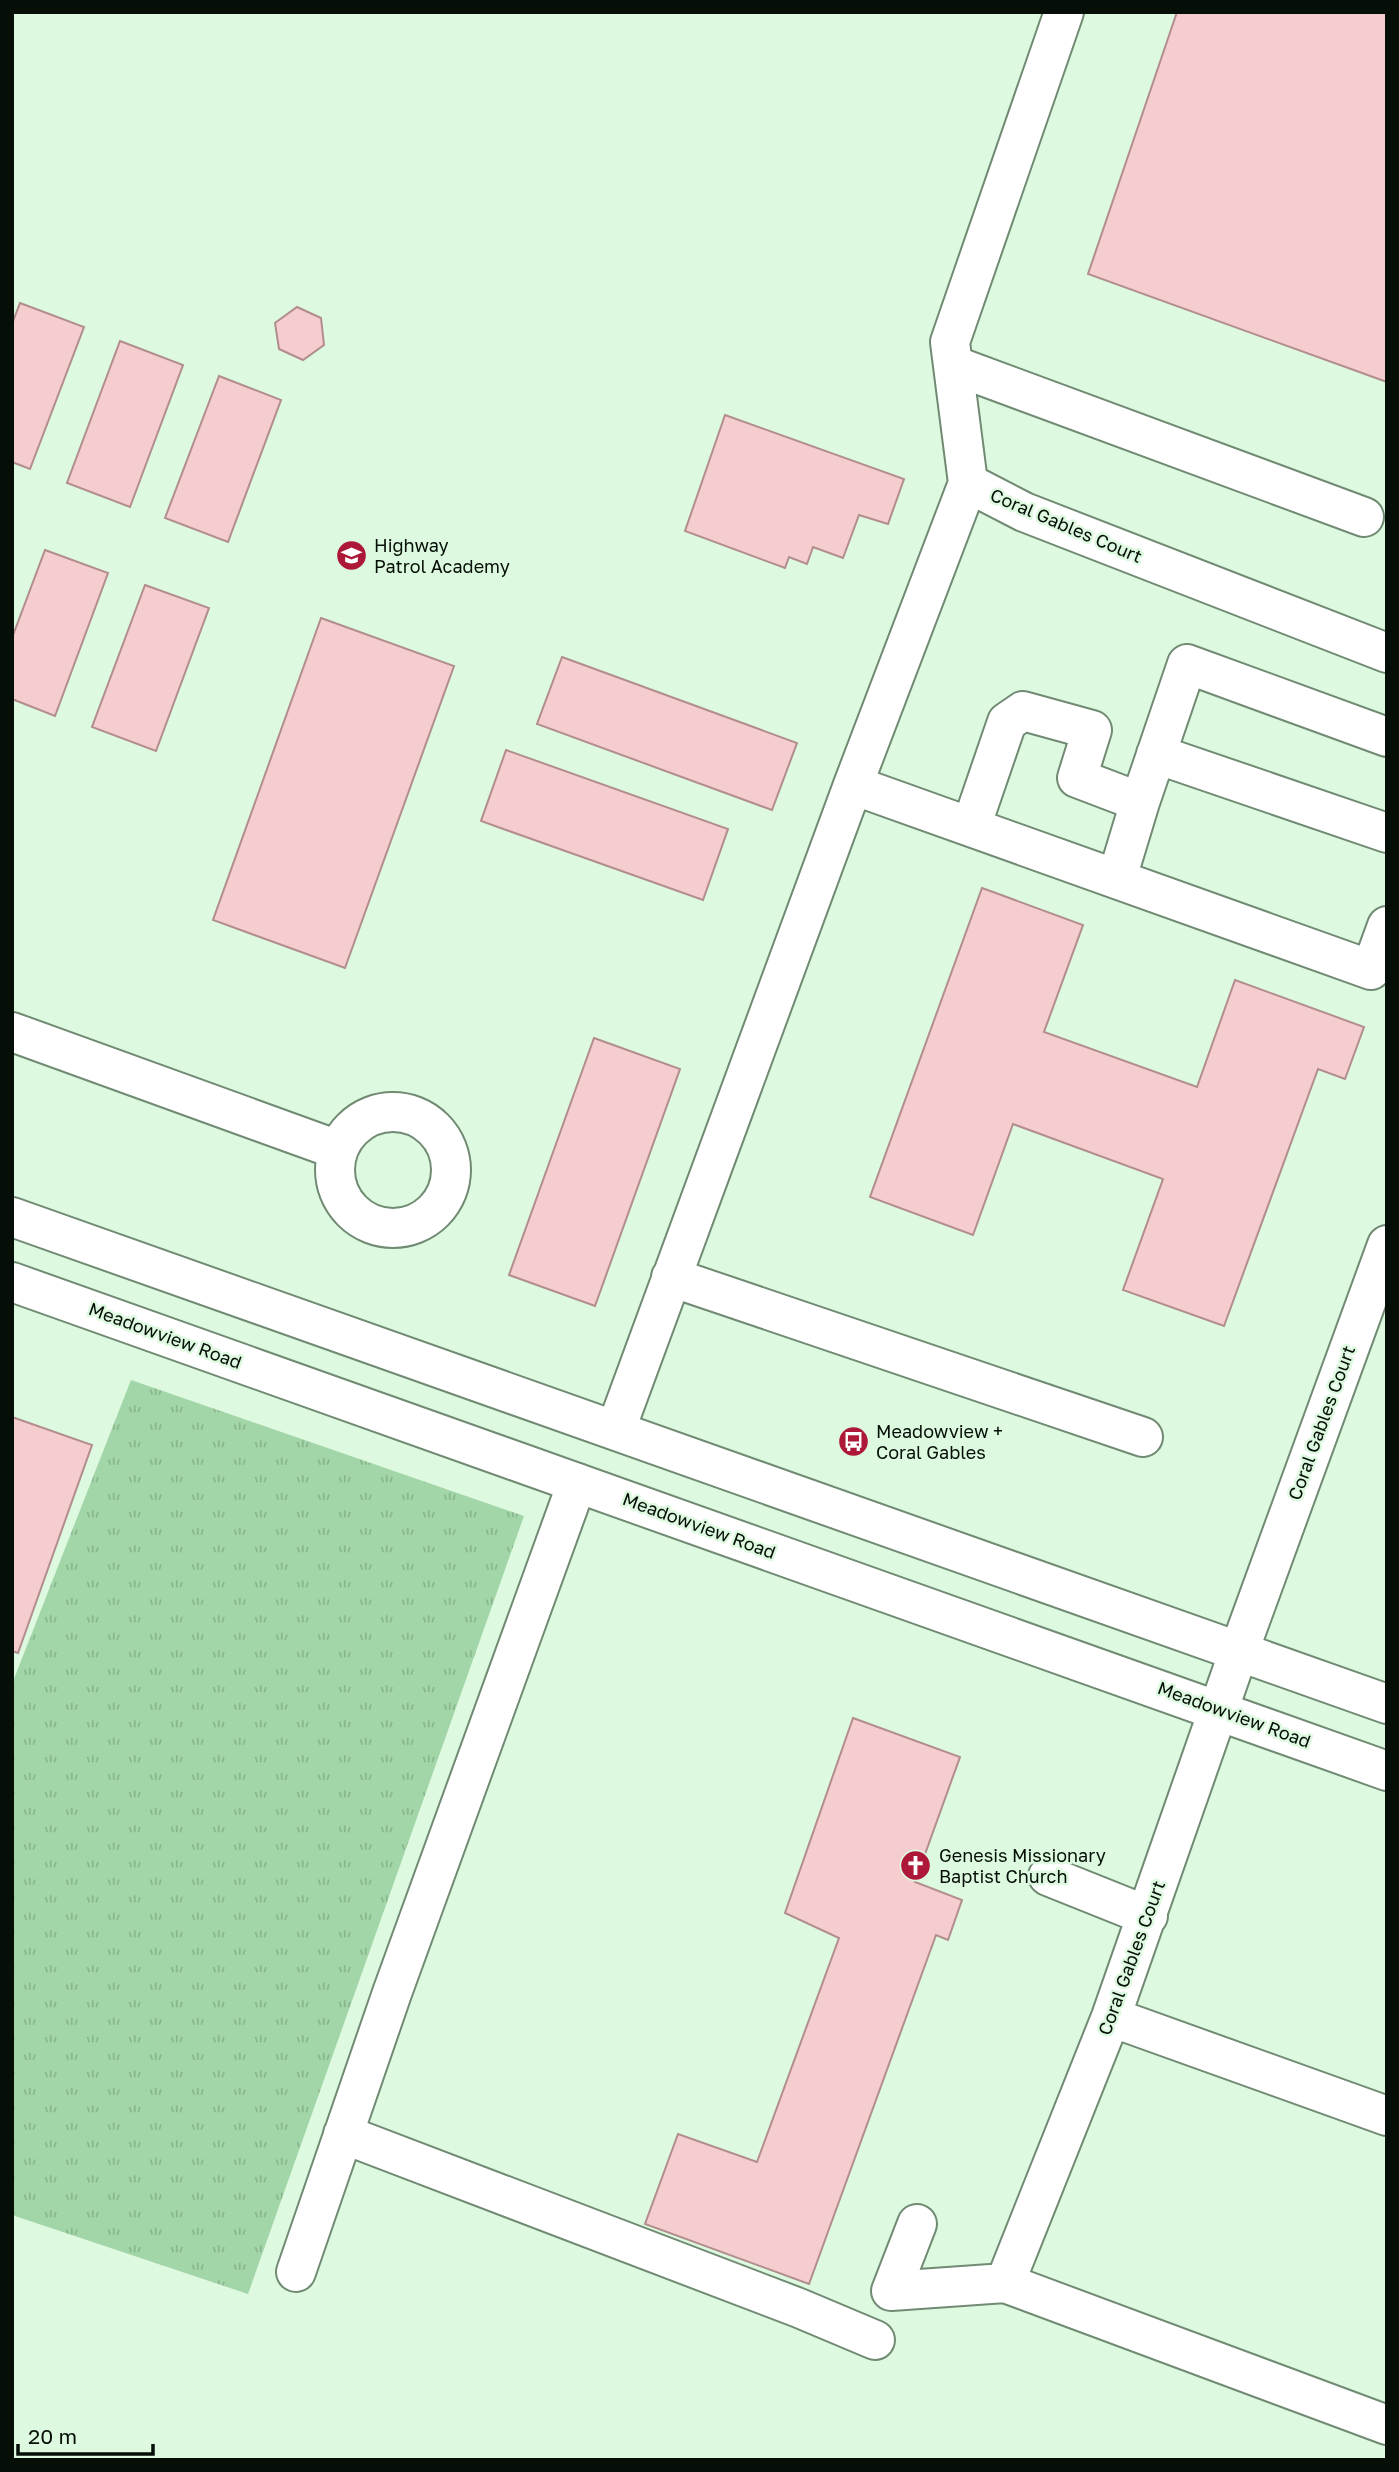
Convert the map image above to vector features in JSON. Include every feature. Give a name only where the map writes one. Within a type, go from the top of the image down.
[{"type":"main road","name":"Coral Gables Court","points":[[1064,12],[950,342],[968,483],[1024,512],[1387,653]]},
{"type":"main road","points":[[953,365],[1364,517]]},
{"type":"main road","points":[[616,1429],[853,785],[968,483]]},
{"type":"main road","points":[[1117,878],[1187,664],[1387,737]]},
{"type":"main road","points":[[971,827],[1007,722],[1023,711],[1092,730],[1077,778],[1140,802]]},
{"type":"main road","points":[[1156,754],[1387,833]]},
{"type":"main road","points":[[853,785],[1371,970],[1387,926]]},
{"type":"main road","points":[[12,1032],[338,1150]]},
{"type":"main road","points":[[12,1217],[1387,1704]]},
{"type":"main road","name":"Coral Gables Court","points":[[1005,2283],[1111,2017],[1239,1651],[1387,1245]]},
{"type":"main road","points":[[671,1277],[1143,1437]]},
{"type":"main road","name":"Meadowview Road","points":[[12,1282],[1219,1709],[1387,1771]]},
{"type":"main road","points":[[296,2272],[392,1993],[577,1483]]},
{"type":"main road","points":[[1048,1877],[1148,1916]]},
{"type":"main road","points":[[1111,2017],[1387,2116]]},
{"type":"main road","points":[[343,2134],[799,2308],[874,2340]]},
{"type":"main road","points":[[917,2224],[891,2291],[1005,2283],[1387,2425]]},
{"type":"green space","points":[[131,1380],[524,1516],[248,2294],[12,2215],[12,1684]]},
{"type":"building","points":[[1177,12],[1387,12],[1387,382],[1088,274]]},
{"type":"building","points":[[20,303],[84,327],[30,469],[12,462],[12,324]]},
{"type":"building","points":[[297,307],[321,318],[324,345],[303,360],[279,349],[275,323]]},
{"type":"building","points":[[120,341],[183,365],[130,507],[67,483]]},
{"type":"building","points":[[219,376],[281,400],[228,542],[165,518]]},
{"type":"building","points":[[725,415],[904,479],[888,524],[859,515],[843,558],[813,547],[807,564],[789,557],[785,568],[685,531]]},
{"type":"building","points":[[45,550],[108,573],[55,716],[12,699],[12,638]]},
{"type":"building","points":[[145,585],[209,608],[156,751],[92,727]]},
{"type":"building","points":[[321,618],[454,666],[345,968],[213,920]]},
{"type":"building","points":[[562,657],[797,743],[772,810],[537,724]]},
{"type":"building","points":[[506,750],[728,829],[703,900],[481,821]]},
{"type":"building","points":[[982,888],[1083,925],[1044,1032],[1197,1087],[1235,980],[1364,1027],[1345,1079],[1318,1069],[1224,1326],[1123,1290],[1163,1179],[1013,1124],[973,1235],[870,1197]]},
{"type":"building","points":[[594,1038],[680,1069],[595,1306],[509,1275]]},
{"type":"building","points":[[12,1417],[92,1445],[18,1653],[12,1651]]},
{"type":"building","points":[[853,1718],[960,1757],[915,1882],[962,1900],[948,1940],[936,1935],[809,2284],[645,2224],[678,2134],[757,2162],[839,1938],[785,1913]]},
{"type":"place","name":"Highway Patrol Academy","points":[[351,556]]},
{"type":"place","name":"Meadowview + Coral Gables","points":[[853,1442]]},
{"type":"place","name":"Genesis Missionary Baptist Church","points":[[916,1866]]}]
